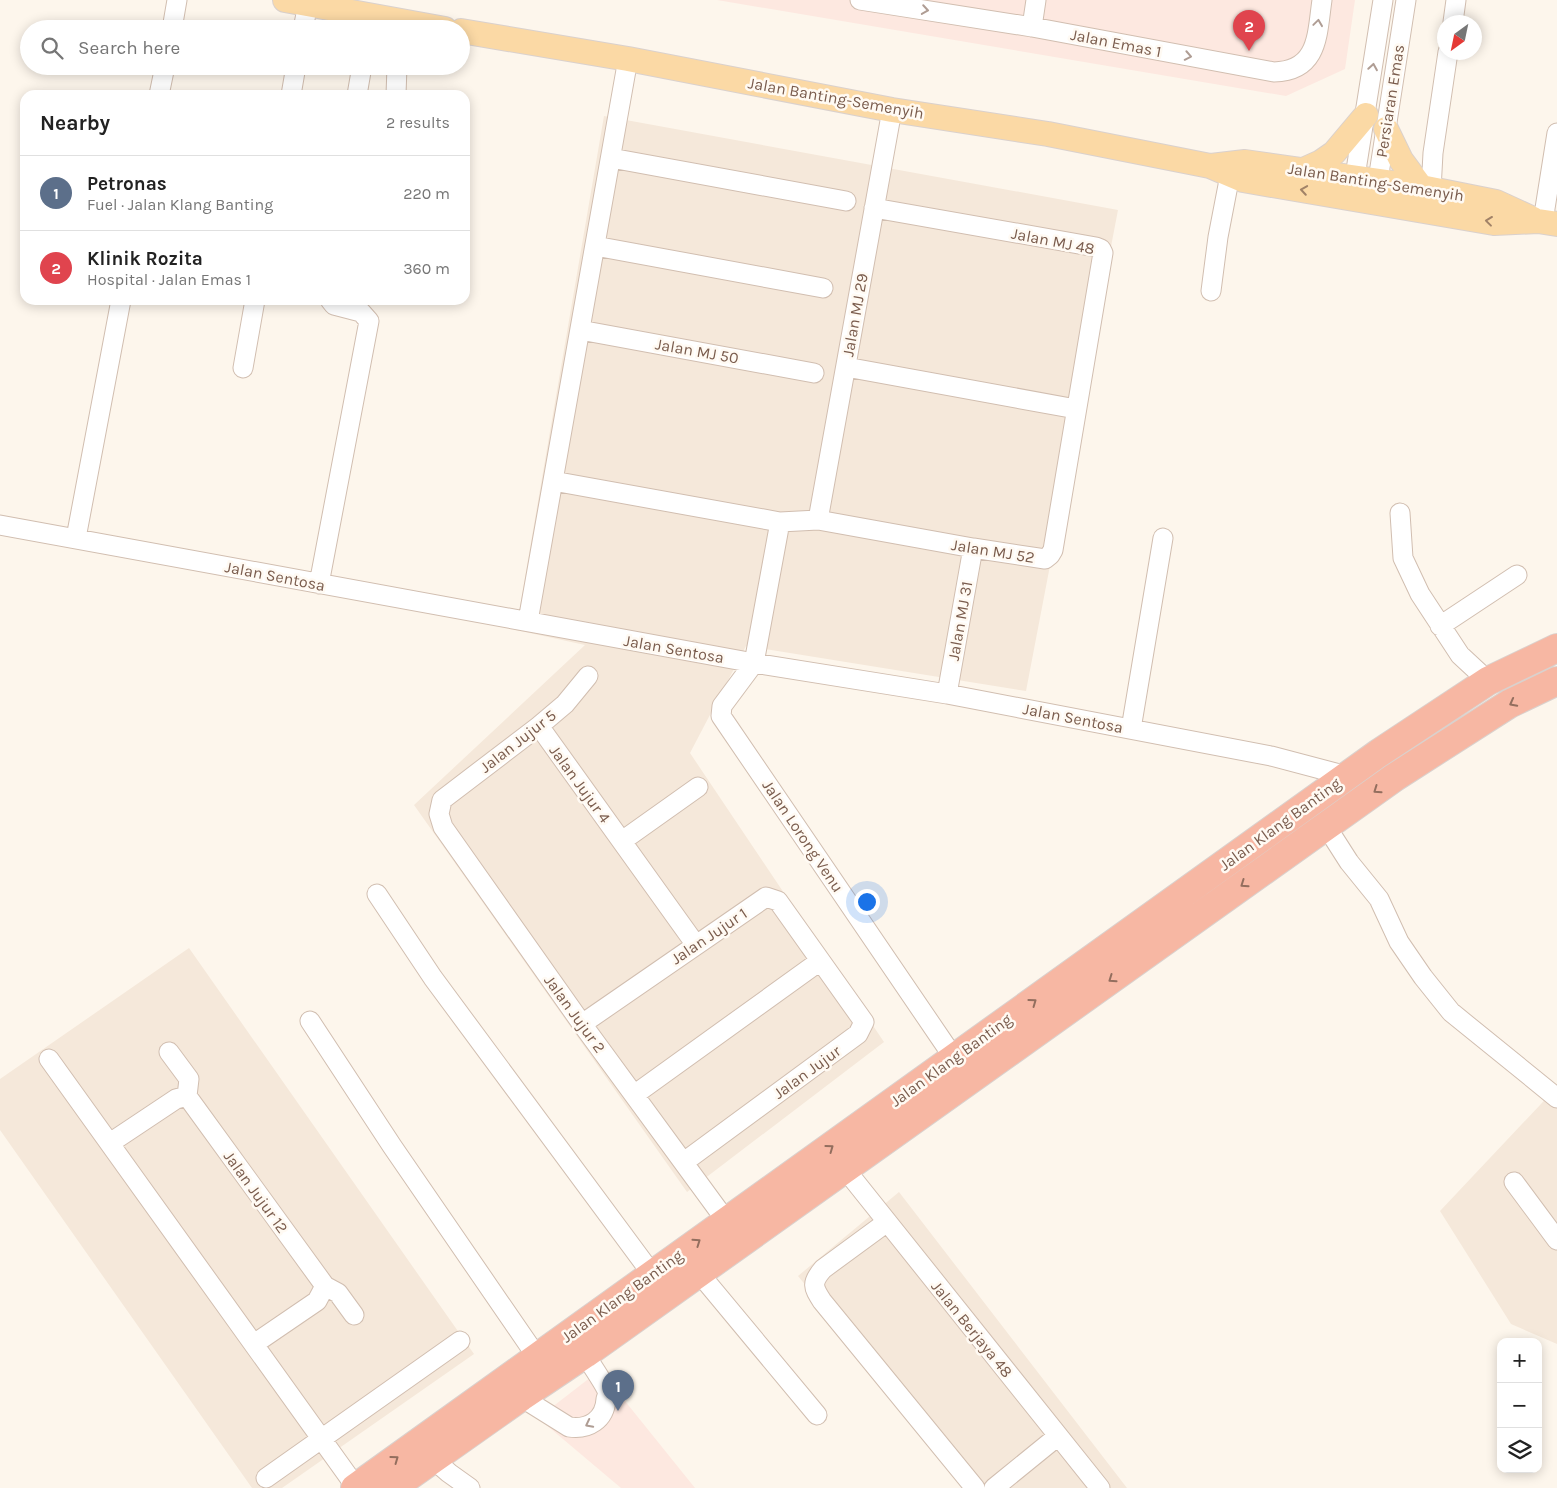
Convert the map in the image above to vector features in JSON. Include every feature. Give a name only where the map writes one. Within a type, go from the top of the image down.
[{"type":"highway","name":"Jalan Klang Banting","points":[[356,1488],[1346,776],[1488,681],[1557,648]]},
{"type":"highway","name":"Jalan Klang Banting","points":[[392,1488],[521,1397],[703,1278],[845,1169],[1395,777],[1509,704],[1557,681]]},
{"type":"main road","points":[[297,2],[361,20]]},
{"type":"main road","name":"Jalan Banting-Semenyih","points":[[470,34],[628,60],[892,110],[1048,134],[1220,170],[1243,180],[1365,190],[1426,188],[1496,202],[1546,222]]},
{"type":"main road","points":[[1301,171],[1321,162],[1334,153],[1366,115]]},
{"type":"main road","points":[[1386,129],[1401,160],[1426,188]]},
{"type":"main road","name":"Jalan Banting-Semenyih","points":[[1220,170],[1245,162],[1301,171],[1365,190],[1494,223],[1546,222]]},
{"type":"street","points":[[174,20],[177,0]]},
{"type":"street","name":"Jalan Emas 1","points":[[860,0],[1032,27],[1274,72],[1284,72],[1302,64],[1311,55],[1315,44],[1322,0]]},
{"type":"street","points":[[1032,27],[1036,0]]},
{"type":"street","name":"Persiaran Emas","points":[[1365,190],[1366,115],[1384,0]]},
{"type":"street","name":"Persiaran Emas","points":[[1365,190],[1386,129],[1406,0]]},
{"type":"street","points":[[1454,15],[1456,0]]},
{"type":"street","points":[[297,2],[301,20]]},
{"type":"street","points":[[528,621],[628,60]]},
{"type":"street","points":[[1426,188],[1434,153],[1447,60]]},
{"type":"street","points":[[160,90],[163,75]]},
{"type":"street","points":[[292,90],[294,75]]},
{"type":"street","points":[[358,90],[360,75]]},
{"type":"street","points":[[396,90],[397,75]]},
{"type":"street","name":"Jalan MJ 29","points":[[818,520],[892,110]]},
{"type":"street","points":[[1546,222],[1557,133]]},
{"type":"street","points":[[610,158],[846,201]]},
{"type":"street","points":[[1211,291],[1218,237],[1220,170]]},
{"type":"street","name":"Jalan MJ 48","points":[[874,208],[1101,249],[1103,253],[1076,409]]},
{"type":"street","points":[[595,246],[823,288]]},
{"type":"street","points":[[76,538],[120,305]]},
{"type":"street","points":[[243,368],[254,305]]},
{"type":"street","points":[[319,584],[369,321],[361,312],[334,305]]},
{"type":"street","name":"Jalan MJ 50","points":[[580,330],[814,373]]},
{"type":"street","points":[[846,367],[1076,409]]},
{"type":"street","name":"Jalan MJ 52","points":[[780,522],[818,520],[1045,559],[1053,550],[1076,409]]},
{"type":"street","points":[[553,481],[780,522],[754,663]]},
{"type":"street","points":[[1400,513],[1403,558],[1420,594],[1460,655],[1488,681]]},
{"type":"street","name":"Jalan Sentosa","points":[[0,525],[754,663],[947,694],[1271,756],[1346,776]]},
{"type":"street","points":[[1131,729],[1163,538]]},
{"type":"street","name":"Jalan MJ 31","points":[[947,694],[973,548]]},
{"type":"street","points":[[1440,626],[1517,575]]},
{"type":"street","name":"Jalan Lorong Venu","points":[[754,663],[722,706],[721,716],[954,1058]]},
{"type":"street","name":"Jalan Jujur 5","points":[[442,800],[565,704],[588,676]]},
{"type":"street","name":"Jalan Jujur 4","points":[[539,726],[696,945]]},
{"type":"street","points":[[622,841],[698,787]]},
{"type":"street","name":"Jalan Jujur 2","points":[[442,800],[439,814],[443,828],[582,1024],[727,1222]]},
{"type":"street","points":[[1326,826],[1348,862],[1379,899],[1399,942],[1423,977],[1451,1012],[1556,1095]]},
{"type":"street","points":[[377,894],[433,978],[652,1274]]},
{"type":"street","name":"Jalan Jujur 1","points":[[582,1024],[766,897],[778,901],[820,961]]},
{"type":"street","points":[[634,1095],[820,961]]},
{"type":"street","name":"Jalan Jujur","points":[[684,1162],[858,1034],[864,1022],[820,961]]},
{"type":"street","points":[[310,1022],[537,1357]]},
{"type":"street","points":[[110,1143],[176,1099],[187,1096],[189,1079],[170,1052]]},
{"type":"street","points":[[49,1059],[356,1488]]},
{"type":"street","name":"Jalan Jujur 12","points":[[187,1096],[325,1286],[338,1293],[354,1315]]},
{"type":"street","name":"Jalan Berjaya 48","points":[[845,1169],[1100,1488]]},
{"type":"street","points":[[1514,1182],[1557,1240]]},
{"type":"street","points":[[886,1222],[823,1268],[814,1284],[815,1290],[975,1488]]},
{"type":"street","points":[[703,1278],[818,1415]]},
{"type":"street","points":[[254,1344],[317,1301],[325,1286]]},
{"type":"street","points":[[266,1478],[460,1341]]},
{"type":"street","points":[[521,1397],[556,1421],[569,1427],[578,1429],[589,1426],[601,1417],[606,1406],[607,1391],[585,1354]]},
{"type":"street","points":[[994,1488],[1058,1436]]},
{"type":"street","points":[[433,1459],[470,1488]]},
{"type":"shaded area","points":[[717,0],[1355,0],[1345,69],[1286,96]]},
{"type":"shaded area","points":[[604,116],[1118,210],[1026,691],[746,646],[690,753],[884,1042],[687,1192],[414,805],[585,645],[516,630]]},
{"type":"shaded area","points":[[189,948],[474,1354],[282,1488],[252,1488],[0,1130],[0,1079]]},
{"type":"shaded area","points":[[1557,1087],[1557,1344],[1511,1324],[1440,1211]]},
{"type":"shaded area","points":[[899,1192],[1127,1488],[971,1488],[798,1276]]},
{"type":"shaded area","points":[[600,1370],[695,1488],[621,1488],[538,1418]]},
{"type":"place","name":"Klinik Rozita","points":[[1249,51]]},
{"type":"place","name":"Petronas","points":[[618,1411]]}]
